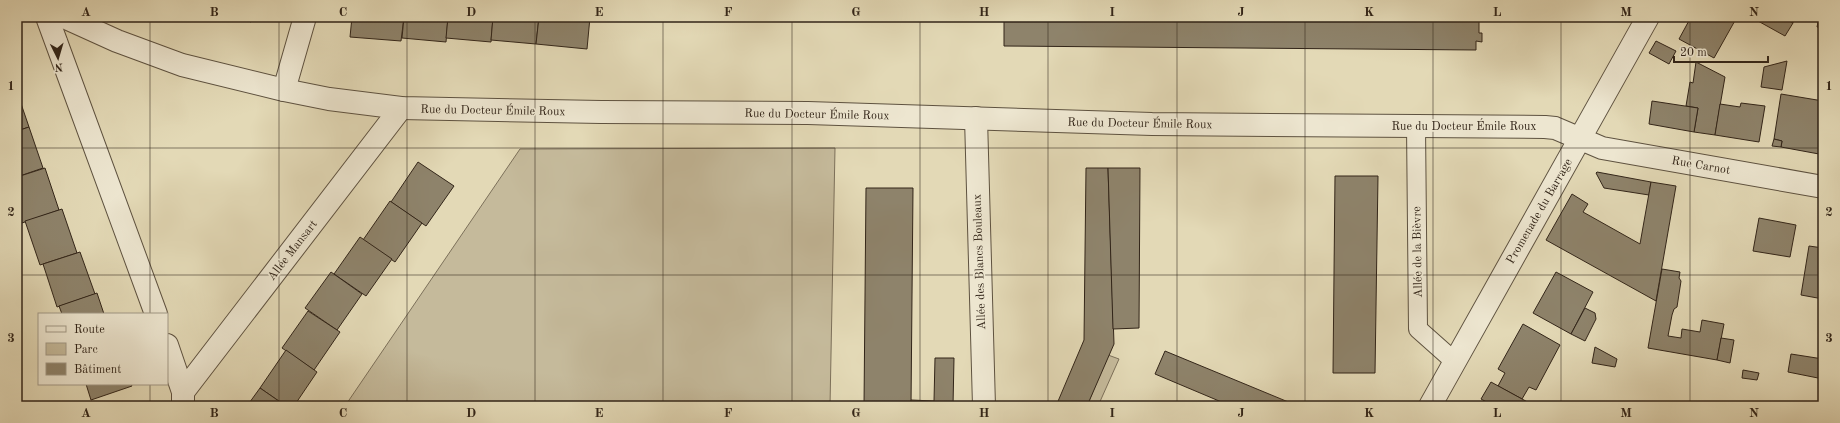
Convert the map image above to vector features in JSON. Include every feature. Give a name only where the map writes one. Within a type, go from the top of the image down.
[{"type":"street","points":[[47,17],[156,313]]},
{"type":"street","name":"Rue du Docteur Émile Roux","points":[[64,17],[117,42],[182,65],[284,90],[329,99],[401,108],[601,112],[808,113],[1152,124],[1545,127],[1555,128],[1581,138]]},
{"type":"street","points":[[284,90],[305,17]]},
{"type":"street","name":"Promenade du Barrage","points":[[1430,406],[1648,17]]},
{"type":"street","name":"Allée Mansart","points":[[183,399],[401,108]]},
{"type":"street","name":"Allée des Blancs Bouleaux","points":[[976,118],[984,406]]},
{"type":"street","name":"Rue Carnot","points":[[1581,138],[1602,148],[1823,187]]},
{"type":"street","name":"Allée Mansart","points":[[168,348],[183,399]]},
{"type":"lane","name":"Allée de la Bièvre","points":[[1416,126],[1418,329],[1454,361]]},
{"type":"green space","points":[[835,148],[830,406],[345,406],[520,149]]},
{"type":"green space","points":[[1108,355],[1119,359],[1098,406],[1087,406]]},
{"type":"building","points":[[238,17],[253,17],[251,22]]},
{"type":"building","points":[[352,17],[404,17],[401,41],[350,37]]},
{"type":"building","points":[[404,17],[448,17],[446,42],[402,38]]},
{"type":"building","points":[[448,17],[493,17],[491,42],[446,38]]},
{"type":"building","points":[[493,17],[539,17],[536,44],[491,40]]},
{"type":"building","points":[[539,17],[590,17],[587,49],[536,44]]},
{"type":"building","points":[[1004,17],[1479,17],[1479,33],[1482,33],[1482,42],[1476,41],[1476,50],[1004,46]]},
{"type":"building","points":[[1691,17],[1737,17],[1714,58],[1679,39]]},
{"type":"building","points":[[1760,17],[1782,17],[1793,23],[1785,36],[1758,21]]},
{"type":"building","points":[[1782,17],[1794,17],[1793,23]]},
{"type":"building","points":[[1819,17],[1823,17],[1823,28],[1817,27]]},
{"type":"building","points":[[1656,41],[1676,51],[1669,64],[1649,53]]},
{"type":"building","points":[[1787,61],[1782,90],[1761,87],[1764,67]]},
{"type":"building","points":[[1696,62],[1725,77],[1715,135],[1694,132],[1698,108],[1686,106],[1690,82],[1693,83]]},
{"type":"building","points":[[17,92],[29,127],[17,131]]},
{"type":"building","points":[[1781,94],[1823,101],[1823,131],[1819,154],[1781,147],[1782,141],[1774,139]]},
{"type":"building","points":[[1652,101],[1698,108],[1694,132],[1649,124]]},
{"type":"building","points":[[1741,103],[1765,106],[1759,142],[1715,135],[1720,104],[1740,107]]},
{"type":"building","points":[[29,127],[43,168],[17,177],[17,131]]},
{"type":"building","points":[[1823,131],[1823,154],[1819,154]]},
{"type":"building","points":[[1774,139],[1782,141],[1781,147],[1772,146]]},
{"type":"building","points":[[418,162],[454,186],[426,226],[391,202]]},
{"type":"building","points":[[45,168],[59,210],[22,223],[17,207],[17,177]]},
{"type":"building","points":[[1086,168],[1108,168],[1114,344],[1087,406],[1056,406],[1084,340]]},
{"type":"building","points":[[1108,168],[1140,168],[1139,328],[1113,329]]},
{"type":"building","points":[[1596,173],[1651,182],[1649,195],[1604,188]]},
{"type":"building","points":[[1335,176],[1378,176],[1375,373],[1333,373]]},
{"type":"building","points":[[1651,182],[1676,186],[1656,301],[1546,240],[1572,194],[1588,204],[1583,212],[1640,244]]},
{"type":"building","points":[[866,188],[913,188],[911,406],[864,406]]},
{"type":"building","points":[[390,201],[422,223],[395,262],[363,240]]},
{"type":"building","points":[[62,209],[77,253],[40,265],[25,221]]},
{"type":"building","points":[[1759,218],[1796,225],[1790,257],[1753,251]]},
{"type":"building","points":[[360,237],[392,259],[366,296],[334,274]]},
{"type":"building","points":[[1809,246],[1823,248],[1823,299],[1801,295]]},
{"type":"building","points":[[80,252],[95,294],[57,307],[43,264]]},
{"type":"building","points":[[1662,269],[1680,272],[1679,278],[1681,281],[1677,307],[1674,309],[1672,315],[1668,336],[1681,338],[1682,329],[1700,332],[1702,320],[1724,324],[1717,360],[1648,348]]},
{"type":"building","points":[[331,272],[362,294],[337,330],[305,308]]},
{"type":"building","points":[[1556,272],[1593,292],[1571,334],[1533,313]]},
{"type":"building","points":[[97,293],[104,313],[62,313],[59,306]]},
{"type":"building","points":[[1585,308],[1595,313],[1596,319],[1585,341],[1571,334]]},
{"type":"building","points":[[308,311],[340,332],[314,370],[282,348]]},
{"type":"building","points":[[1523,324],[1560,345],[1536,390],[1529,387],[1522,399],[1498,386],[1505,373],[1498,369]]},
{"type":"building","points":[[1721,338],[1734,340],[1730,363],[1717,360]]},
{"type":"building","points":[[1595,347],[1617,359],[1615,367],[1592,363]]},
{"type":"building","points":[[286,350],[317,372],[294,406],[286,406],[260,388]]},
{"type":"building","points":[[1165,351],[1298,406],[1231,406],[1155,374]]},
{"type":"building","points":[[1791,354],[1823,359],[1823,379],[1788,372]]},
{"type":"building","points":[[935,358],[954,358],[953,406],[911,406],[911,400],[934,401]]},
{"type":"building","points":[[1743,370],[1759,373],[1757,380],[1742,378]]},
{"type":"building","points":[[1491,382],[1533,405],[1494,406],[1481,399]]},
{"type":"building","points":[[86,385],[132,386],[91,400]]},
{"type":"building","points":[[260,388],[286,406],[247,406]]}]
